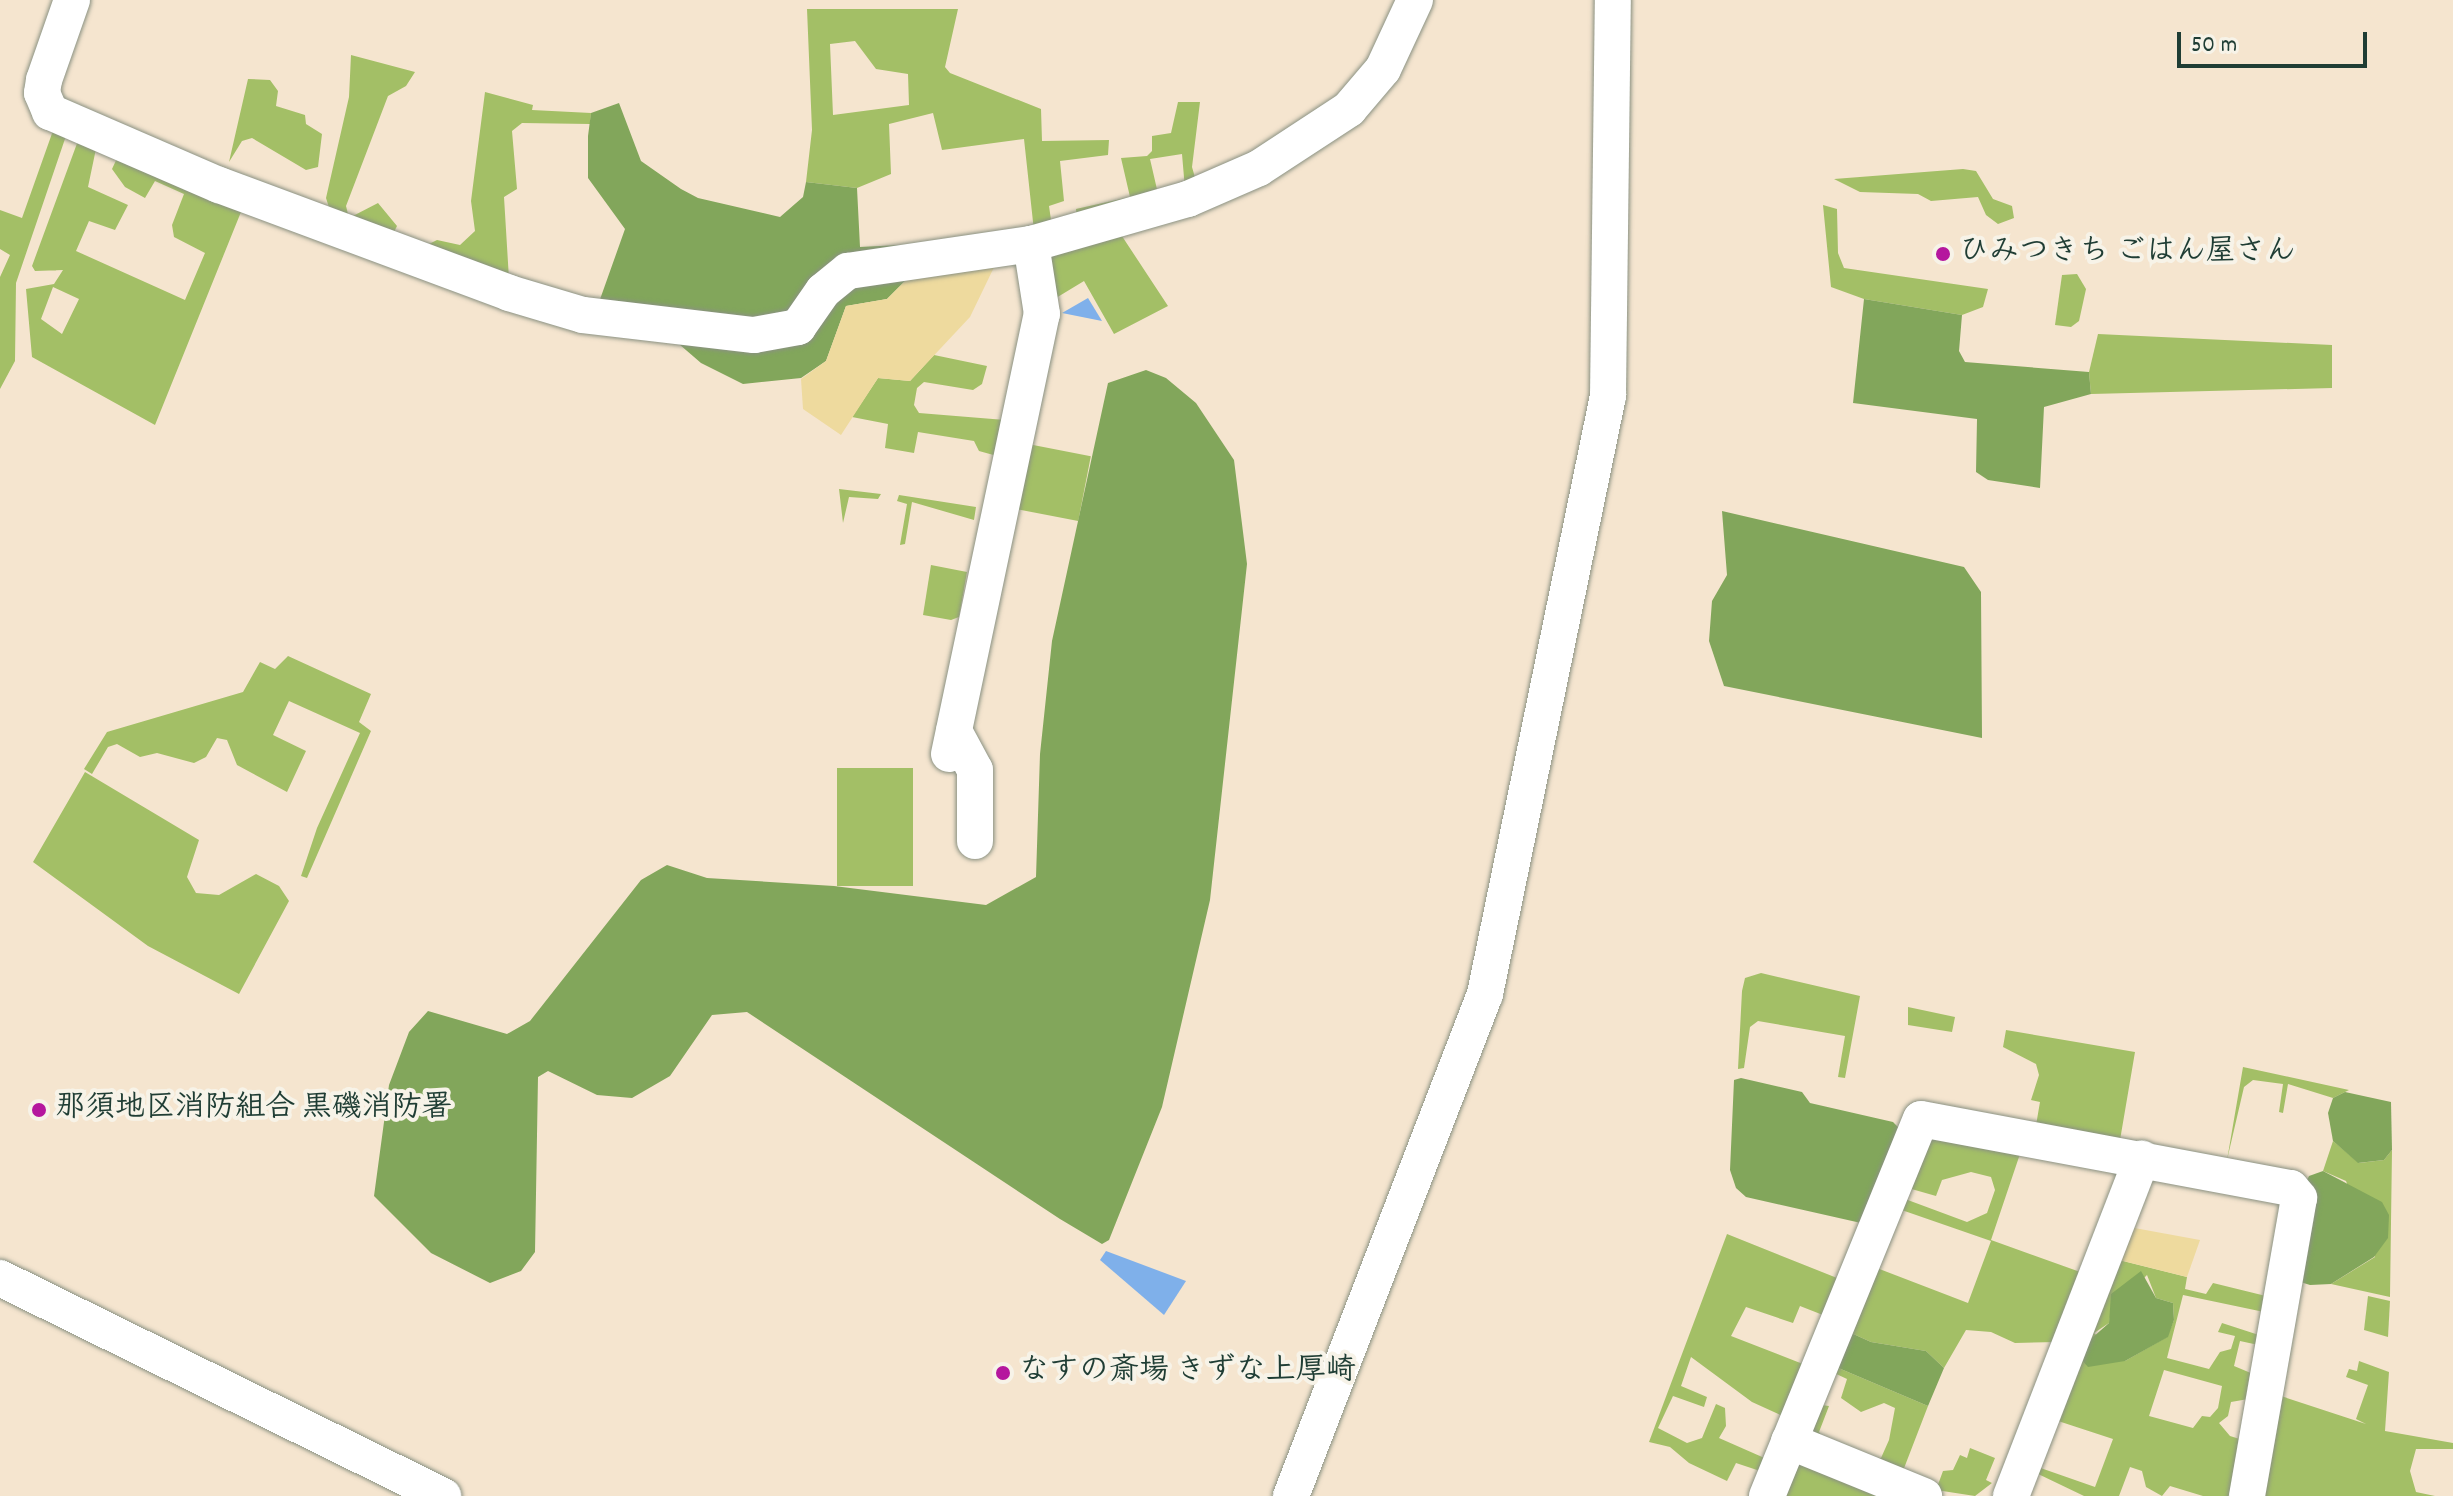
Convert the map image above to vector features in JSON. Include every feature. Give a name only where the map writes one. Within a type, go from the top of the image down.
[{"type":"street","points":[[72,0],[44,80],[42,93],[50,112],[410,260],[583,315],[754,335],[798,327],[823,291],[848,271],[1031,244],[1219,188],[1307,139],[1349,109],[1383,69],[1415,0]]},
{"type":"street","points":[[1291,1496],[1485,994],[1608,396],[1613,0]]},
{"type":"street","points":[[975,841],[975,770],[952,742],[1042,314],[1031,244]]},
{"type":"street","points":[[1767,1496],[1921,1119],[2291,1188],[2299,1198],[2247,1496]]},
{"type":"street","points":[[2011,1496],[2142,1159]]},
{"type":"street","points":[[0,1278],[443,1496]]},
{"type":"street","points":[[1789,1441],[1924,1496]]},
{"type":"street","points":[[1993,1496],[2004,1496]]},
{"type":"green space","points":[[807,9],[958,9],[945,67],[950,73],[1041,109],[1042,141],[1109,140],[1108,155],[1060,161],[1064,201],[1049,206],[1052,227],[1034,231],[1024,139],[942,150],[933,113],[889,124],[891,174],[857,188],[806,182],[812,130]],"holes":[[[855,41],[876,69],[908,74],[909,105],[833,115],[830,44]]]},
{"type":"green space","points":[[351,55],[415,72],[406,86],[388,96],[346,206],[349,218],[378,203],[397,226],[393,234],[333,220],[326,198],[349,97]]},
{"type":"green space","points":[[248,79],[270,80],[278,91],[276,106],[305,115],[306,124],[322,134],[318,167],[306,170],[252,138],[242,141],[229,162]]},
{"type":"green space","points":[[485,92],[533,105],[532,110],[591,113],[590,124],[522,123],[512,131],[517,189],[504,197],[509,279],[429,244],[437,240],[460,245],[475,231],[471,201]]},
{"type":"green space","points":[[1178,102],[1200,102],[1192,167],[1196,181],[1185,189],[1182,154],[1150,159],[1159,198],[1077,221],[1076,209],[1130,197],[1121,158],[1147,156],[1152,151],[1152,136],[1171,133]]},
{"type":"green space","points":[[619,103],[641,161],[681,189],[698,198],[780,217],[803,197],[806,182],[857,188],[860,247],[921,244],[920,266],[887,299],[846,306],[826,361],[801,378],[743,384],[701,363],[672,338],[598,305],[625,229],[588,178],[588,136],[591,113]]},
{"type":"green space","points":[[55,125],[68,130],[16,283],[15,361],[0,389],[0,277],[10,255],[0,249],[0,210],[22,218]]},
{"type":"green space","points":[[79,138],[97,144],[88,187],[128,205],[115,230],[89,221],[76,251],[185,300],[205,253],[174,237],[172,225],[184,194],[155,181],[145,198],[125,187],[112,169],[119,154],[243,207],[155,425],[32,357],[26,289],[54,284],[63,270],[35,271],[32,266]],"holes":[[[53,287],[79,299],[62,334],[41,319]]]},
{"type":"green space","points":[[1963,169],[1976,171],[1993,199],[2012,206],[2014,218],[1998,224],[1986,215],[1978,197],[1931,201],[1918,194],[1860,192],[1834,179]]},
{"type":"green space","points":[[1823,205],[1837,209],[1838,253],[1844,268],[1988,289],[1983,307],[1962,315],[1864,299],[1831,287]]},
{"type":"green space","points":[[1116,227],[1168,306],[1114,334],[1084,281],[1056,298],[1047,249]]},
{"type":"green space","points":[[2077,274],[2086,289],[2079,321],[2071,327],[2055,325],[2062,275]]},
{"type":"green space","points":[[1864,299],[1962,315],[1959,351],[1965,362],[2089,372],[2091,394],[2044,407],[2040,488],[1988,480],[1976,472],[1977,419],[1853,403]]},
{"type":"green space","points":[[2098,334],[2332,345],[2332,388],[2091,394],[2089,372]]},
{"type":"green space","points":[[934,355],[987,366],[982,384],[973,390],[924,382],[917,388],[914,405],[919,413],[1005,420],[997,456],[979,451],[974,441],[918,432],[914,453],[885,448],[888,424],[852,417],[878,378],[910,381]]},
{"type":"green space","points":[[1146,370],[1166,378],[1196,403],[1234,460],[1247,564],[1210,900],[1162,1107],[1109,1240],[1102,1244],[1060,1219],[747,1012],[712,1015],[670,1076],[632,1098],[597,1095],[548,1071],[538,1077],[535,1252],[521,1271],[490,1283],[431,1253],[374,1196],[389,1085],[409,1032],[428,1011],[507,1034],[530,1021],[641,880],[667,865],[707,878],[834,886],[986,905],[1036,877],[1040,754],[1052,641],[1108,383]]},
{"type":"green space","points":[[1028,444],[1091,456],[1078,521],[1015,509]]},
{"type":"green space","points":[[839,489],[881,494],[878,499],[849,497],[843,523]]},
{"type":"green space","points":[[899,495],[976,507],[974,520],[912,502],[905,544],[900,545],[907,504],[897,501]]},
{"type":"green space","points":[[1722,511],[1964,567],[1981,592],[1982,738],[1724,686],[1709,641],[1712,601],[1727,575]]},
{"type":"green space","points":[[931,565],[967,572],[959,617],[951,620],[923,615]]},
{"type":"green space","points":[[288,656],[371,694],[359,722],[371,731],[307,878],[301,876],[317,828],[360,733],[289,701],[273,735],[306,751],[287,792],[237,765],[227,740],[217,738],[206,757],[194,763],[157,753],[140,757],[117,744],[108,747],[92,774],[84,769],[107,732],[243,692],[260,662],[275,669]]},
{"type":"green space","points":[[837,768],[913,768],[913,886],[837,886]]},
{"type":"green space","points":[[85,772],[199,840],[187,877],[196,893],[219,895],[256,874],[279,886],[289,901],[239,994],[148,946],[33,862]]},
{"type":"green space","points":[[1761,973],[1860,996],[1845,1078],[1838,1077],[1845,1036],[1758,1021],[1750,1027],[1744,1068],[1738,1069],[1745,978]]},
{"type":"green space","points":[[1908,1007],[1955,1017],[1952,1032],[1908,1025]]},
{"type":"green space","points":[[2006,1030],[2135,1052],[2119,1146],[2035,1131],[2040,1102],[2031,1100],[2039,1075],[2036,1064],[2003,1047]]},
{"type":"green space","points":[[2243,1067],[2349,1090],[2333,1098],[2288,1084],[2283,1113],[2279,1112],[2283,1084],[2253,1080],[2244,1087],[2227,1160]]},
{"type":"green space","points":[[1741,1078],[1802,1092],[1810,1103],[1893,1122],[1900,1129],[1861,1223],[1746,1197],[1736,1188],[1730,1170],[1734,1080]]},
{"type":"green space","points":[[2345,1092],[2391,1102],[2392,1150],[2384,1160],[2358,1163],[2333,1141],[2328,1113],[2333,1098]]},
{"type":"green space","points":[[1928,1129],[2021,1151],[1991,1240],[2083,1273],[2058,1342],[2015,1343],[1991,1332],[1966,1330],[1944,1368],[1926,1351],[1871,1342],[1849,1332],[1869,1265],[1968,1303],[1991,1241],[1893,1207],[1897,1196],[1967,1222],[1987,1213],[1995,1190],[1991,1177],[1971,1172],[1942,1180],[1936,1196],[1901,1186]]},
{"type":"green space","points":[[2333,1141],[2359,1163],[2384,1160],[2392,1150],[2390,1297],[2331,1284],[2375,1257],[2346,1181],[2323,1171]]},
{"type":"green space","points":[[2323,1171],[2382,1202],[2389,1215],[2388,1238],[2374,1257],[2331,1284],[2310,1285],[2294,1280],[2293,1207],[2309,1176]]},
{"type":"green space","points":[[1727,1234],[1842,1280],[1828,1317],[1800,1306],[1793,1323],[1746,1307],[1731,1336],[1808,1366],[1787,1418],[1752,1402],[1691,1357],[1681,1386],[1707,1397],[1704,1407],[1673,1396],[1658,1428],[1687,1443],[1702,1438],[1716,1404],[1725,1408],[1726,1426],[1719,1438],[1769,1460],[1766,1473],[1736,1463],[1727,1481],[1689,1463],[1670,1447],[1649,1442]]},
{"type":"green space","points":[[2115,1259],[2187,1277],[2185,1289],[2206,1294],[2213,1283],[2274,1298],[2264,1312],[2183,1295],[2167,1358],[2209,1369],[2220,1352],[2231,1349],[2235,1336],[2218,1332],[2222,1323],[2265,1337],[2263,1346],[2240,1341],[2234,1366],[2258,1376],[2254,1398],[2231,1402],[2228,1416],[2219,1423],[2230,1436],[2246,1441],[2236,1496],[2203,1496],[2170,1486],[2162,1496],[2146,1487],[2142,1471],[2130,1467],[2119,1496],[2084,1496],[2034,1472],[2032,1465],[2095,1487],[2113,1439],[2052,1419]],"holes":[[[2147,1275],[2156,1298],[2173,1303],[2174,1320],[2167,1337],[2125,1361],[2094,1333],[2109,1323],[2111,1311]],[[2164,1370],[2222,1386],[2218,1408],[2210,1417],[2202,1416],[2193,1428],[2149,1416]]]},
{"type":"green space","points":[[2141,1271],[2156,1298],[2173,1303],[2174,1320],[2168,1337],[2125,1361],[2088,1367],[2080,1358],[2084,1345],[2109,1323],[2111,1294]]},
{"type":"green space","points":[[2368,1296],[2390,1301],[2388,1337],[2364,1330]]},
{"type":"green space","points":[[1849,1332],[1871,1342],[1926,1351],[1944,1368],[1928,1406],[1829,1364]]},
{"type":"green space","points":[[2359,1361],[2389,1372],[2385,1431],[2453,1443],[2453,1449],[2416,1449],[2410,1471],[2416,1492],[2435,1496],[2255,1496],[2275,1394],[2366,1424],[2356,1419],[2368,1385],[2346,1377],[2349,1369],[2357,1371]]},
{"type":"green space","points":[[1829,1364],[1928,1406],[1901,1476],[1807,1437],[1822,1405],[1829,1406],[1819,1432],[1824,1439],[1871,1459],[1881,1458],[1889,1440],[1895,1408],[1884,1403],[1861,1412],[1841,1398],[1847,1379],[1830,1371]]},
{"type":"green space","points":[[1970,1448],[1995,1458],[1986,1480],[1992,1483],[1975,1496],[1936,1490],[1943,1471],[1953,1470],[1960,1455],[1967,1458]]},
{"type":"green space","points":[[1796,1453],[1901,1496],[1778,1496]]},
{"type":"sand","points":[[998,259],[970,317],[910,381],[878,378],[841,435],[803,409],[801,379],[826,361],[846,306],[887,299],[920,266]]},
{"type":"sand","points":[[2129,1227],[2200,1240],[2187,1277],[2115,1259]]},
{"type":"water","points":[[1088,298],[1102,321],[1062,313]]},
{"type":"water","points":[[1106,1251],[1186,1281],[1164,1315],[1100,1260]]},
{"type":"place","name":"ひみつきち ごはん屋さん","points":[[1943,254]]},
{"type":"place","name":"那須地区消防組合 黒磯消防署","points":[[39,1110]]},
{"type":"place","name":"なすの斎場 きずな上厚崎","points":[[1003,1373]]}]
